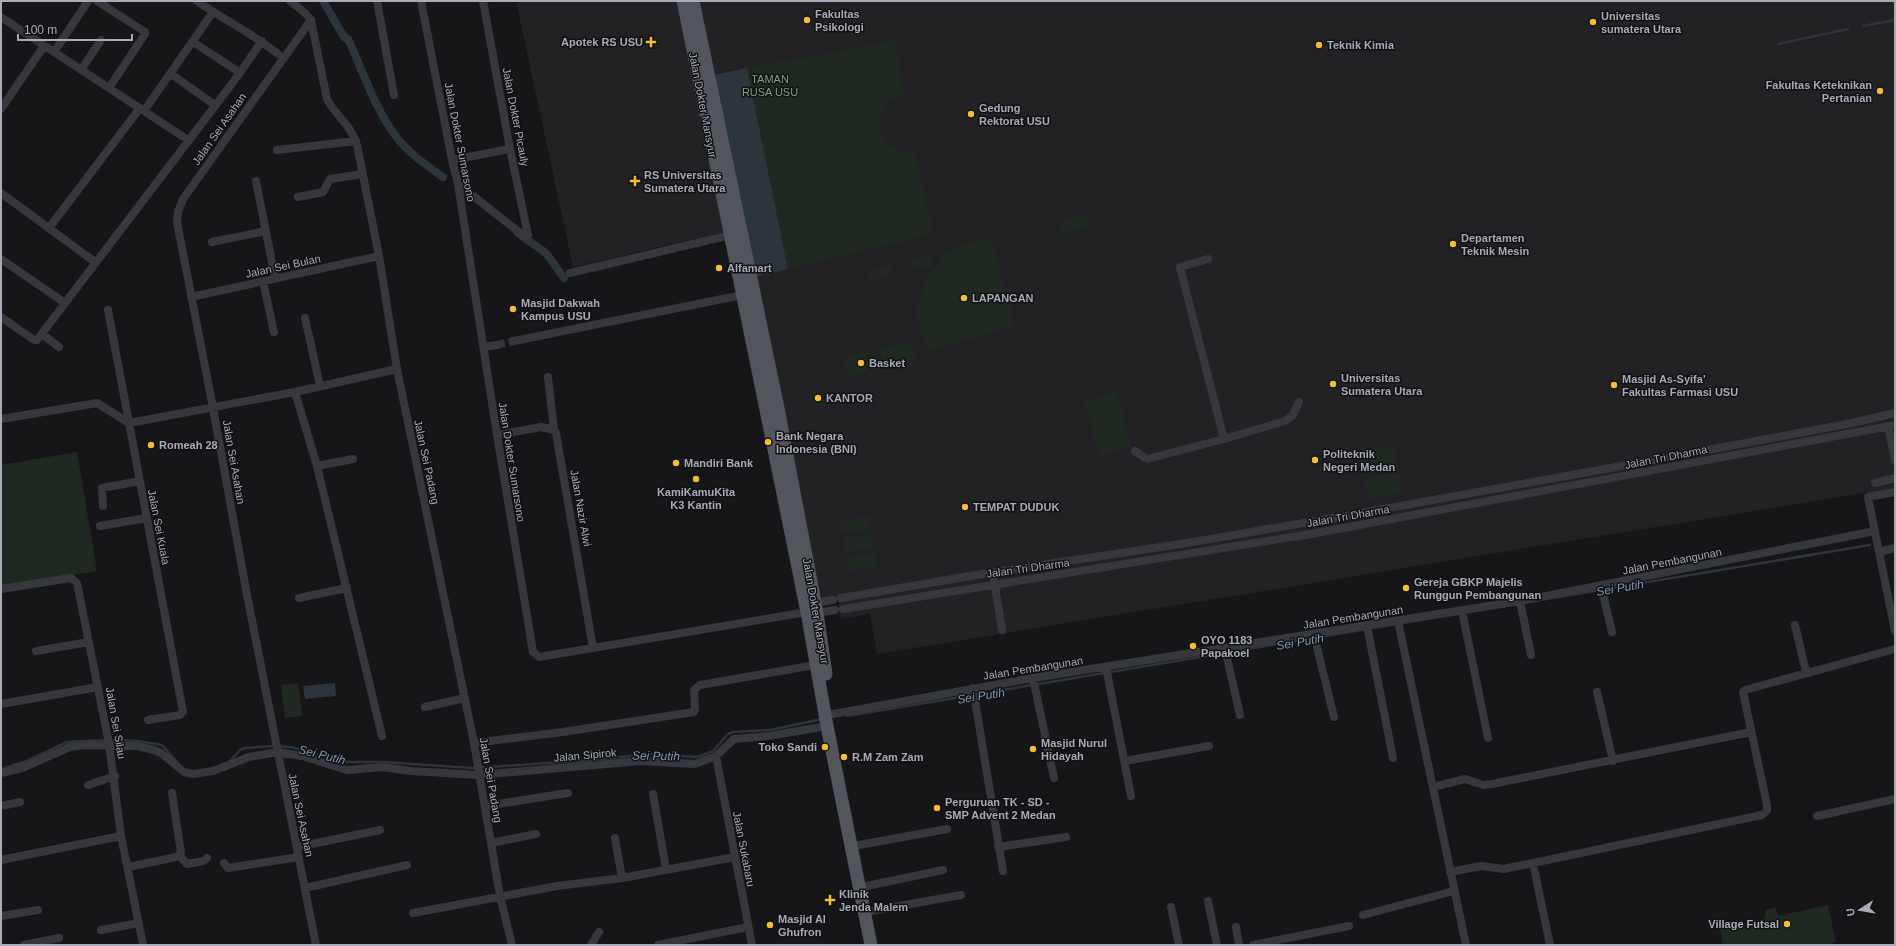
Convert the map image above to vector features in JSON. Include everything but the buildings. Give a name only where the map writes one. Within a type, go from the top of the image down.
[{"type":"main road","name":"Jalan Dokter Mansyur","points":[[682,1],[703,77],[747,294],[778,408],[813,610],[830,719],[871,945]]},
{"type":"main road","name":"Jalan Dokter Mansyur","points":[[693,1],[703,77]]},
{"type":"main road","name":"Jalan Dokter Mansyur","points":[[813,610],[815,665],[830,719],[859,845],[879,945]]},
{"type":"street","points":[[54,52],[88,1]]},
{"type":"street","points":[[97,1],[146,34],[109,88]]},
{"type":"street","points":[[197,1],[213,12],[262,40],[278,54]]},
{"type":"street","points":[[290,1],[311,20]]},
{"type":"street","points":[[377,1],[394,95]]},
{"type":"street","name":"Jalan Dokter Sumarsono","points":[[422,1],[452,160],[458,184],[497,435],[533,652],[539,657],[813,610]]},
{"type":"street","name":"Jalan Dokter Picauly","points":[[458,184],[524,236],[527,236],[528,233],[510,149],[483,1]]},
{"type":"street","points":[[49,228],[171,74],[213,12]]},
{"type":"street","points":[[1,17],[188,140]]},
{"type":"street","name":"Jalan Sei Padang","points":[[311,20],[327,99],[332,107],[348,124],[356,141],[379,256],[397,369],[474,743],[500,896],[512,945]]},
{"type":"street","name":"Jalan Sei Asahan","points":[[311,20],[183,199],[178,212],[177,222],[277,750],[316,945]]},
{"type":"street","points":[[81,70],[101,40]]},
{"type":"street","points":[[1,317],[35,341],[42,334],[215,105],[262,40]]},
{"type":"street","points":[[193,42],[239,72]]},
{"type":"street","points":[[1,109],[44,46]]},
{"type":"street","points":[[171,74],[215,105]]},
{"type":"street","points":[[277,150],[356,141]]},
{"type":"street","points":[[452,160],[510,149]]},
{"type":"street","points":[[298,197],[323,192],[330,179],[363,174]]},
{"type":"street","points":[[256,181],[275,278]]},
{"type":"street","points":[[1,193],[95,262]]},
{"type":"street","points":[[212,242],[266,231]]},
{"type":"street","points":[[570,273],[735,234]]},
{"type":"street","name":"Jalan Sei Bulan","points":[[191,297],[379,256]]},
{"type":"street","points":[[1,259],[65,302]]},
{"type":"street","points":[[1208,259],[1180,267],[1224,438]]},
{"type":"street","points":[[263,281],[274,332]]},
{"type":"street","points":[[514,341],[747,294]]},
{"type":"street","name":"Jalan Sei Kuala","points":[[108,310],[183,712],[180,715],[148,720]]},
{"type":"street","points":[[305,318],[320,386]]},
{"type":"street","points":[[42,334],[59,347]]},
{"type":"street","points":[[483,347],[497,345]]},
{"type":"street","points":[[1,419],[97,403],[130,423],[296,392],[397,369]]},
{"type":"street","name":"Jalan Nazir Alwi","points":[[548,378],[554,430],[558,438],[593,648]]},
{"type":"street","points":[[296,392],[317,466],[382,736]]},
{"type":"street","points":[[1135,451],[1147,459],[1285,422],[1292,415],[1298,402]]},
{"type":"street","name":"Jalan Tri Dharma","points":[[813,610],[837,599],[1187,543],[1641,463],[1851,420],[1895,413]]},
{"type":"street","points":[[1851,420],[1854,433]]},
{"type":"street","points":[[1891,426],[1895,460]]},
{"type":"street","name":"Jalan Tri Dharma","points":[[813,610],[839,609],[1181,556],[1311,534],[1891,426]]},
{"type":"street","points":[[497,435],[541,427],[554,430]]},
{"type":"street","points":[[317,466],[353,459]]},
{"type":"street","points":[[1641,463],[1643,472]]},
{"type":"street","points":[[1875,483],[1895,478]]},
{"type":"street","points":[[103,506],[102,488],[140,481]]},
{"type":"street","points":[[1895,492],[1868,497],[1895,631]]},
{"type":"street","points":[[100,526],[146,518]]},
{"type":"street","name":"Jalan Pembangunan","points":[[830,719],[974,693],[1602,591],[1874,531]]},
{"type":"street","points":[[1879,552],[1895,548]]},
{"type":"street","points":[[993,573],[1002,630]]},
{"type":"street","name":"Jalan Sei Silau","points":[[1,589],[71,578],[77,583],[115,776],[121,836],[143,945]]},
{"type":"street","points":[[945,581],[946,592]]},
{"type":"street","points":[[299,598],[347,588]]},
{"type":"street","points":[[1602,591],[1612,632]]},
{"type":"street","points":[[1521,604],[1531,655]]},
{"type":"street","points":[[1462,614],[1488,738]]},
{"type":"street","points":[[1398,625],[1466,945]]},
{"type":"street","points":[[1795,625],[1806,672]]},
{"type":"street","points":[[1367,628],[1393,758]]},
{"type":"street","points":[[1315,637],[1334,717]]},
{"type":"street","points":[[36,651],[89,642]]},
{"type":"street","points":[[1450,872],[1481,866],[1501,870],[1762,815],[1767,811],[1767,804],[1751,732],[1743,692],[1744,690],[1895,649]]},
{"type":"street","points":[[1226,652],[1240,715]]},
{"type":"street","points":[[474,743],[578,730],[694,712],[696,708],[694,690],[700,685],[815,665]]},
{"type":"street","points":[[1107,672],[1131,796]]},
{"type":"street","points":[[1034,684],[1054,778]]},
{"type":"street","points":[[1,704],[98,687]]},
{"type":"street","points":[[1597,692],[1613,761]]},
{"type":"street","points":[[974,693],[1003,871]]},
{"type":"street","points":[[425,707],[465,698]]},
{"type":"street","name":"Jalan Sipirok","points":[[1,773],[22,768],[70,747],[84,745],[138,746],[154,750],[184,772],[194,774],[214,771],[248,757],[277,750],[347,770],[383,766],[411,771],[479,770],[641,761],[695,764],[716,756],[734,739],[769,736],[830,719]]},
{"type":"street","points":[[1433,787],[1466,778],[1483,785],[1492,784],[1613,761],[1751,732]]},
{"type":"street","points":[[1125,761],[1209,746]]},
{"type":"street","name":"Jalan Sukabaru","points":[[716,756],[734,857],[752,945]]},
{"type":"street","points":[[88,785],[115,776]]},
{"type":"street","points":[[128,867],[179,855],[182,850],[172,793]]},
{"type":"street","points":[[485,806],[568,793]]},
{"type":"street","points":[[653,794],[666,870]]},
{"type":"street","points":[[1817,816],[1895,798]]},
{"type":"street","points":[[1,806],[20,802]]},
{"type":"street","points":[[859,845],[947,829]]},
{"type":"street","points":[[297,847],[380,830]]},
{"type":"street","points":[[491,843],[536,834]]},
{"type":"street","points":[[1,860],[121,836]]},
{"type":"street","points":[[998,847],[1066,837]]},
{"type":"street","points":[[615,838],[622,878]]},
{"type":"street","points":[[179,855],[187,864],[204,861],[207,858]]},
{"type":"street","points":[[224,863],[228,868],[299,857]]},
{"type":"street","points":[[413,913],[557,886],[622,878],[734,857]]},
{"type":"street","points":[[1533,864],[1550,945]]},
{"type":"street","points":[[305,888],[407,865]]},
{"type":"street","points":[[867,886],[943,870]]},
{"type":"street","points":[[1363,915],[1454,891]]},
{"type":"street","points":[[871,911],[962,895]]},
{"type":"street","points":[[1208,901],[1216,945]]},
{"type":"street","points":[[1171,907],[1178,945]]},
{"type":"street","points":[[1,916],[38,910]]},
{"type":"street","points":[[101,930],[139,923]]},
{"type":"street","points":[[1236,926],[1239,945]]},
{"type":"street","points":[[1253,945],[1349,926]]},
{"type":"street","points":[[658,945],[748,927]]},
{"type":"street","points":[[591,945],[600,932]]},
{"type":"street","points":[[24,945],[59,938]]},
{"type":"shaded area","name":"RS Universitas Sumatera Utara","points":[[516,1],[676,1],[725,232],[573,267]]},
{"type":"shaded area","name":"Universitas Sumatera Utara","points":[[693,1],[1895,1],[1895,491],[1866,496],[1865,493],[877,654],[870,614],[841,619],[838,599],[815,603]]},
{"type":"shaded area","points":[[747,68],[788,269],[751,278],[709,76]]},
{"type":"shaded area","points":[[335,683],[336,696],[305,699],[303,686]]},
{"type":"green space","name":"TAMAN RUSA USU","points":[[894,41],[904,91],[890,102],[883,110],[880,121],[881,132],[887,142],[892,146],[899,150],[916,154],[933,234],[788,269],[747,68]]},
{"type":"green space","points":[[1087,214],[1091,226],[1063,233],[1060,221]]},
{"type":"green space","name":"LAPANGAN","points":[[991,239],[1015,326],[927,351],[920,329],[918,306],[921,292],[929,276],[939,262],[950,252],[964,246]]},
{"type":"green space","points":[[931,255],[933,265],[913,269],[911,259]]},
{"type":"green space","points":[[890,266],[892,276],[871,280],[869,270]]},
{"type":"green space","name":"Basket","points":[[912,342],[916,361],[884,368],[880,349]]},
{"type":"green space","name":"Basket","points":[[875,350],[879,369],[847,376],[843,357]]},
{"type":"green space","points":[[1117,392],[1131,447],[1099,455],[1085,401]]},
{"type":"green space","points":[[1393,446],[1398,467],[1364,475],[1359,453]]},
{"type":"green space","points":[[77,452],[97,571],[1,587],[1,465]]},
{"type":"green space","points":[[1399,472],[1403,492],[1369,499],[1365,479]]},
{"type":"green space","points":[[869,516],[870,529],[842,533],[840,520]]},
{"type":"green space","points":[[871,534],[873,548],[845,552],[843,538]]},
{"type":"green space","points":[[874,553],[876,566],[848,571],[846,557]]},
{"type":"green space","points":[[298,683],[302,716],[285,718],[281,685]]},
{"type":"green space","name":"Village Futsal","points":[[1828,905],[1836,942],[1824,945],[1723,945],[1720,929],[1766,918],[1765,910],[1776,908],[1778,916]]},
{"type":"waterway","points":[[323,1],[344,37],[348,39],[375,101],[388,124],[411,153],[443,177]]},
{"type":"waterway","points":[[1863,26],[1895,20]]},
{"type":"waterway","points":[[1778,44],[1848,29]]},
{"type":"waterway","points":[[518,233],[546,253],[564,278]]},
{"type":"waterway","name":"Sei Putih","points":[[847,716],[1103,675],[1870,545]]},
{"type":"waterway","name":"Sei Putih","points":[[230,761],[240,750],[245,748],[272,746],[291,747],[341,762],[383,762],[472,768],[580,761],[650,754],[697,757],[713,751],[728,734],[733,732],[770,730],[822,719]]},
{"type":"waterway","name":"Sei Putih","points":[[1,769],[27,761],[67,742],[105,740]]},
{"type":"waterway","name":"Sei Putih","points":[[112,740],[137,741],[162,745],[177,762]]},
{"type":"tunnel","points":[[497,345],[514,341]]},
{"type":"place","name":"Fakultas Psikologi","points":[[807,20]]},
{"type":"place","name":"Universitas sumatera Utara","points":[[1593,22]]},
{"type":"place","name":"Apotek RS USU","points":[[651,42]]},
{"type":"place","name":"Teknik Kimia","points":[[1319,45]]},
{"type":"place","name":"Fakultas Keteknikan Pertanian","points":[[1880,91]]},
{"type":"place","name":"Gedung Rektorat USU","points":[[971,114]]},
{"type":"place","name":"RS Universitas Sumatera Utara","points":[[635,181]]},
{"type":"place","name":"Departamen Teknik Mesin","points":[[1453,244]]},
{"type":"place","name":"Alfamart","points":[[719,268]]},
{"type":"place","name":"LAPANGAN","points":[[964,298]]},
{"type":"place","name":"Masjid Dakwah Kampus USU","points":[[513,309]]},
{"type":"place","name":"Basket","points":[[861,363]]},
{"type":"place","name":"Universitas Sumatera Utara","points":[[1333,384]]},
{"type":"place","name":"Masjid As-Syifa' Fakultas Farmasi USU","points":[[1614,385]]},
{"type":"place","name":"KANTOR","points":[[818,398]]},
{"type":"place","name":"Bank Negara Indonesia (BNI)","points":[[768,442]]},
{"type":"place","name":"Romeah 28","points":[[151,445]]},
{"type":"place","name":"Politeknik Negeri Medan","points":[[1315,460]]},
{"type":"place","name":"Mandiri Bank","points":[[676,463]]},
{"type":"place","name":"KamiKamuKita K3 Kantin","points":[[696,479]]},
{"type":"place","name":"TEMPAT DUDUK","points":[[965,507]]},
{"type":"place","name":"Gereja GBKP Majelis Runggun Pembangunan","points":[[1406,588]]},
{"type":"place","name":"OYO 1183 Papakoel","points":[[1193,646]]},
{"type":"place","name":"Toko Sandi","points":[[825,747]]},
{"type":"place","name":"Masjid Nurul Hidayah","points":[[1033,749]]},
{"type":"place","name":"R.M Zam Zam","points":[[844,757]]},
{"type":"place","name":"Perguruan TK - SD - SMP Advent 2 Medan","points":[[937,808]]},
{"type":"place","name":"Klinik Jenda Malem","points":[[830,900]]},
{"type":"place","name":"Village Futsal","points":[[1787,924]]},
{"type":"place","name":"Masjid Al Ghufron","points":[[770,925]]}]
